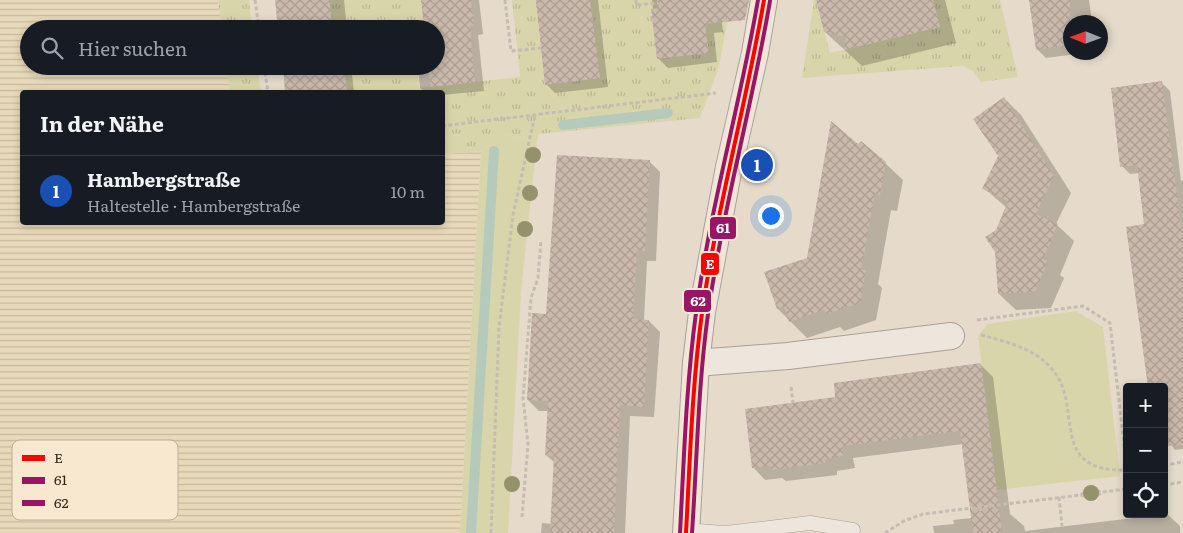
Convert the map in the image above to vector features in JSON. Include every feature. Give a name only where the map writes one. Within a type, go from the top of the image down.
[{"type":"street","points":[[686,532],[696,363],[702,312],[746,89],[755,53],[764,0]]},
{"type":"street","points":[[696,363],[788,356],[950,336]]},
{"type":"lane","points":[[686,532],[724,533],[810,523],[853,530]]},
{"type":"path","points":[[255,0],[258,20]]},
{"type":"path","points":[[505,0],[511,51],[540,48]]},
{"type":"path","points":[[636,0],[636,5],[658,3]]},
{"type":"path","points":[[265,75],[268,90]]},
{"type":"path","points":[[445,126],[746,89]]},
{"type":"path","points":[[491,533],[499,327],[513,215],[535,115]]},
{"type":"path","points":[[522,516],[528,444],[523,398],[531,298],[538,278],[540,240]]},
{"type":"path","points":[[950,336],[976,320],[1083,306],[1110,322],[1123,442]]},
{"type":"path","points":[[950,336],[979,334],[1012,343],[1034,353],[1053,369],[1060,383],[1072,439],[1079,453],[1090,464],[1106,470],[1123,470]]},
{"type":"path","points":[[1168,464],[1183,462]]},
{"type":"path","points":[[1168,484],[1183,482]]},
{"type":"path","points":[[1081,495],[1090,487],[1102,492],[1123,489]]},
{"type":"path","points":[[885,533],[904,521],[923,514],[1081,495],[1092,500],[1102,492]]},
{"type":"path","points":[[1058,497],[1062,526]]},
{"type":"path","points":[[980,507],[981,516]]},
{"type":"shaded area","points":[[0,0],[218,0],[221,20],[20,20],[20,75],[227,75],[230,90],[20,90],[20,225],[445,225],[445,154],[481,151],[460,533],[0,533]]},
{"type":"green space","points":[[218,0],[249,0],[251,20],[221,20]]},
{"type":"green space","points":[[329,0],[421,0],[423,20],[331,20]]},
{"type":"green space","points":[[512,0],[731,0],[719,67],[700,118],[539,134],[537,141],[503,135],[481,151],[445,154],[445,90],[347,90],[345,75],[418,75],[419,88],[520,77]]},
{"type":"green space","points":[[814,0],[816,0],[830,53],[940,27],[933,0],[1000,0],[1018,77],[981,82],[973,71],[963,66],[802,78]]},
{"type":"green space","points":[[227,75],[258,75],[261,90],[230,90]]},
{"type":"green space","points":[[503,135],[537,141],[521,293],[508,533],[460,533],[481,151]]},
{"type":"green space","points":[[1076,311],[1103,327],[1120,476],[997,490],[978,336],[988,324]]},
{"type":"building","points":[[275,0],[329,0],[331,20],[277,20]]},
{"type":"building","points":[[421,0],[471,0],[474,25],[470,26],[475,82],[431,87],[429,75],[445,75],[445,20],[423,20]]},
{"type":"building","points":[[536,0],[590,0],[600,78],[545,85]]},
{"type":"building","points":[[657,0],[749,0],[745,20],[705,24],[709,53],[657,59],[651,9],[659,8]]},
{"type":"building","points":[[816,0],[933,0],[940,27],[844,50],[846,37],[824,32]]},
{"type":"building","points":[[1029,0],[1070,0],[1070,15],[1063,15],[1063,46],[1036,50]]},
{"type":"building","points":[[284,75],[345,75],[347,90],[285,90]]},
{"type":"building","points":[[1162,81],[1183,241],[1183,445],[1168,446],[1168,383],[1147,383],[1126,227],[1144,224],[1137,165],[1120,167],[1111,88]]},
{"type":"building","points":[[1004,97],[1054,176],[1036,214],[1058,224],[1043,259],[1048,261],[1035,292],[998,294],[995,252],[985,237],[996,230],[1008,201],[982,189],[998,156],[973,119]]},
{"type":"building","points":[[831,121],[858,144],[861,141],[886,162],[880,195],[875,194],[861,270],[866,270],[860,303],[826,314],[824,310],[789,322],[784,307],[777,309],[764,272],[807,258]]},
{"type":"building","points":[[557,155],[650,160],[645,251],[637,250],[633,319],[649,320],[644,407],[620,405],[614,533],[550,533],[554,456],[545,455],[548,401],[527,400],[532,313],[546,314]]},
{"type":"building","points":[[981,363],[1002,533],[973,533],[960,431],[842,446],[843,456],[825,459],[825,463],[772,470],[771,466],[752,468],[745,409],[835,397],[834,383]]},
{"type":"waterway","points":[[563,125],[668,113]]},
{"type":"waterway","points":[[471,533],[494,151]]},
{"type":"transit line","name":"62","points":[[680,533],[684,450],[696,313],[709,235],[758,0]]},
{"type":"transit line","name":"E","points":[[686,533],[694,395],[702,313],[715,235],[764,0]]},
{"type":"transit line","name":"61","points":[[692,533],[700,396],[708,314],[721,235],[770,1]]},
{"type":"place","name":"Hambergstraße","points":[[757,165]]}]
